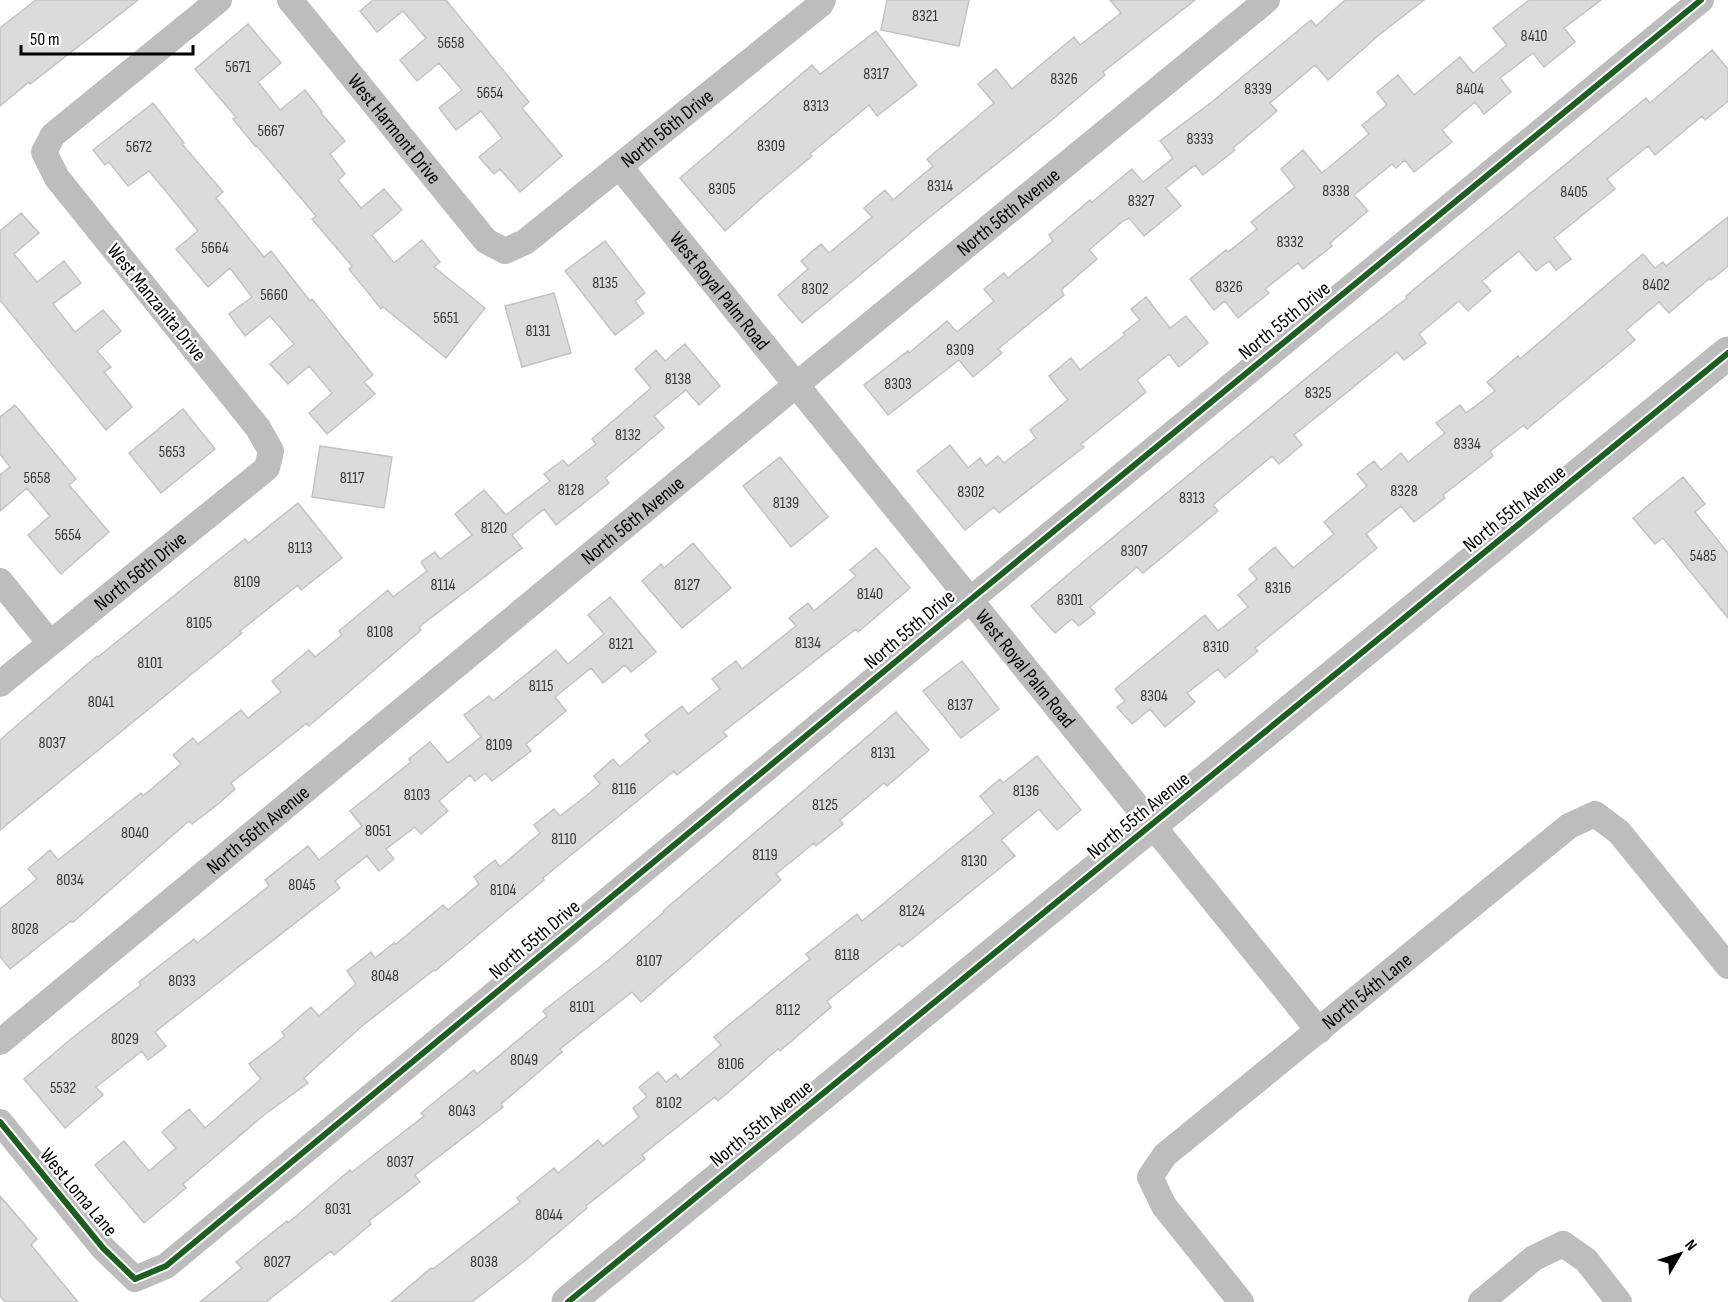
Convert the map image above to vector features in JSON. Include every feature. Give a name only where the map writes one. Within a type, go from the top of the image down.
[{"type":"street","name":"West Manzanita Drive","points":[[219,0],[53,135],[44,152],[57,178],[258,428],[271,451]]},
{"type":"street","name":"West Harmont Drive","points":[[291,0],[486,241],[505,251]]},
{"type":"street","name":"North 56th Drive","points":[[505,251],[525,242],[821,4],[823,0]]},
{"type":"street","name":"North 56th Avenue","points":[[0,1042],[796,385],[1267,0]]},
{"type":"street","name":"North 55th Drive","points":[[135,1279],[166,1266],[970,600],[1701,0]]},
{"type":"street","name":"West Royal Palm Road","points":[[620,167],[1319,1031]]},
{"type":"street","name":"North 55th Avenue","points":[[568,1302],[1728,354]]},
{"type":"street","name":"North 56th Drive","points":[[0,684],[267,468],[271,451]]},
{"type":"street","points":[[0,581],[51,643]]},
{"type":"street","name":"North 54th Lane","points":[[1241,1302],[1164,1206],[1150,1177],[1165,1155],[1569,826],[1595,814],[1619,832],[1728,966]]},
{"type":"street","name":"West Loma Lane","points":[[0,1122],[103,1248],[135,1279]]},
{"type":"street","points":[[1481,1302],[1534,1258],[1563,1244],[1586,1260],[1619,1302]]},
{"type":"building","points":[[36,0],[138,0],[0,106],[0,28]]},
{"type":"building","points":[[373,0],[446,0],[529,102],[522,108],[562,156],[520,192],[500,169],[494,174],[479,157],[502,138],[481,111],[456,130],[439,108],[462,90],[439,63],[417,81],[400,60],[426,38],[403,11],[377,32],[360,11]]},
{"type":"building","points":[[887,0],[969,0],[959,46],[881,30]]},
{"type":"building","points":[[1110,0],[1195,0],[1103,72],[1105,75],[1054,118],[802,323],[778,295],[808,269],[801,261],[821,244],[829,253],[872,217],[864,208],[885,190],[893,200],[933,166],[927,159],[994,103],[978,84],[996,69],[1012,89],[1074,37],[1080,45],[1121,13]]},
{"type":"building","points":[[1345,0],[1424,0],[1379,35],[1328,80],[1315,65],[1270,103],[1277,111],[1233,148],[1235,150],[1203,175],[1195,165],[1166,188],[1181,206],[1144,236],[1129,218],[1123,221],[1089,250],[1097,259],[1061,290],[1064,295],[998,349],[1002,353],[973,377],[959,360],[888,415],[864,385],[908,351],[909,353],[947,321],[957,332],[994,301],[984,289],[1004,273],[1008,278],[1053,241],[1049,235],[1090,200],[1092,202],[1132,169],[1143,182],[1173,158],[1160,141],[1213,101],[1311,20],[1316,26]]},
{"type":"building","points":[[1529,0],[1601,0],[1564,28],[1575,42],[1544,67],[1533,53],[1500,78],[1511,92],[1484,114],[1475,102],[1442,130],[1452,142],[1414,172],[1405,160],[1396,168],[1392,164],[1354,195],[1368,211],[1330,243],[1332,246],[1303,269],[1298,263],[1265,289],[1269,293],[1238,318],[1225,301],[1214,310],[1190,279],[1257,229],[1251,222],[1295,187],[1281,169],[1303,150],[1322,173],[1369,134],[1362,125],[1387,105],[1377,92],[1398,75],[1414,95],[1460,57],[1473,73],[1507,45],[1493,28]]},
{"type":"building","points":[[248,24],[281,63],[258,82],[280,110],[305,90],[345,141],[330,154],[345,174],[338,180],[361,208],[384,189],[402,210],[372,235],[394,263],[422,240],[440,262],[434,267],[485,308],[446,358],[383,307],[381,309],[349,269],[352,266],[312,219],[316,216],[255,146],[233,119],[236,117],[195,69]]},
{"type":"building","points":[[876,31],[917,85],[877,116],[869,105],[810,154],[812,156],[725,231],[680,178],[812,65],[820,74]]},
{"type":"building","points":[[1712,50],[1728,69],[1728,101],[1705,120],[1702,116],[1655,155],[1648,146],[1607,179],[1615,189],[1554,238],[1571,259],[1556,270],[1549,261],[1536,271],[1519,251],[1482,281],[1491,291],[1468,311],[1459,301],[1419,334],[1426,343],[1404,360],[1397,352],[1294,435],[1302,445],[1279,464],[1272,456],[1213,505],[1218,511],[1200,526],[1143,573],[1137,567],[1090,607],[1095,613],[1079,626],[1072,619],[1055,633],[1031,606],[1343,348],[1407,298],[1406,296],[1646,98],[1650,103]]},
{"type":"building","points":[[153,103],[184,143],[182,144],[223,192],[216,198],[264,257],[271,251],[373,375],[364,382],[375,394],[327,434],[309,413],[332,393],[309,366],[288,384],[270,364],[294,344],[270,316],[245,336],[229,314],[252,297],[230,268],[208,287],[176,249],[198,231],[149,171],[128,186],[109,162],[105,165],[93,150]]},
{"type":"building","points":[[21,213],[39,233],[14,254],[37,282],[64,261],[81,283],[53,304],[75,332],[103,310],[121,331],[97,351],[111,367],[104,372],[132,407],[106,430],[0,300],[0,231]]},
{"type":"building","points":[[1728,217],[1728,266],[1711,280],[1710,278],[1669,313],[1659,302],[1626,330],[1635,340],[1527,429],[1524,425],[1490,451],[1493,456],[1443,495],[1445,498],[1414,522],[1401,506],[1366,534],[1377,548],[1255,648],[1258,651],[1225,678],[1218,669],[1187,693],[1195,702],[1165,727],[1150,709],[1132,724],[1117,707],[1125,701],[1115,689],[1205,615],[1218,631],[1248,607],[1238,595],[1257,579],[1249,569],[1275,547],[1293,568],[1334,534],[1324,522],[1367,486],[1357,474],[1374,461],[1381,470],[1401,453],[1408,462],[1445,433],[1436,423],[1460,405],[1466,413],[1495,391],[1487,382],[1518,356],[1520,359],[1643,254],[1655,268],[1663,262],[1666,266]]},
{"type":"building","points":[[605,241],[645,293],[635,301],[644,313],[615,335],[565,271]]},
{"type":"building","points":[[554,293],[571,353],[522,367],[505,306]]},
{"type":"building","points":[[1146,297],[1170,328],[1186,316],[1208,343],[1179,367],[1169,354],[1137,380],[1146,392],[1081,444],[1084,447],[999,513],[994,507],[965,530],[917,471],[950,445],[968,468],[980,458],[986,466],[998,456],[1004,463],[1036,438],[1030,430],[1068,400],[1049,376],[1071,358],[1080,370],[1125,335],[1123,333],[1140,320],[1131,309]]},
{"type":"building","points":[[685,344],[720,386],[699,405],[686,390],[654,416],[664,428],[605,478],[609,483],[556,525],[544,509],[512,535],[522,548],[419,627],[421,630],[309,726],[307,723],[231,783],[235,789],[217,805],[192,824],[189,821],[73,922],[71,921],[10,969],[0,956],[0,909],[37,879],[28,869],[50,850],[58,860],[141,793],[143,796],[181,764],[173,755],[193,738],[198,744],[241,710],[248,718],[281,692],[272,681],[309,650],[315,657],[342,635],[339,631],[388,590],[393,597],[427,571],[421,562],[435,552],[440,559],[472,535],[455,514],[484,490],[506,515],[550,481],[544,474],[563,460],[568,466],[596,444],[592,439],[651,388],[635,369],[656,350],[665,361]]},
{"type":"building","points":[[15,405],[76,479],[69,485],[109,532],[61,574],[28,535],[50,516],[27,488],[0,511],[0,475],[10,467],[0,454],[0,417]]},
{"type":"building","points":[[183,409],[215,449],[161,493],[129,453]]},
{"type":"building","points":[[320,446],[392,457],[384,508],[312,497]]},
{"type":"building","points":[[780,457],[828,517],[791,547],[743,486]]},
{"type":"building","points":[[1683,477],[1705,504],[1695,512],[1728,553],[1728,618],[1663,538],[1655,544],[1633,518]]},
{"type":"building","points":[[298,503],[342,558],[301,590],[298,585],[240,631],[242,633],[0,830],[0,740],[97,656],[245,539],[248,543]]},
{"type":"building","points":[[693,543],[731,588],[682,628],[642,581],[661,564],[664,568]]},
{"type":"building","points":[[876,548],[910,588],[858,632],[856,629],[723,732],[727,736],[677,775],[674,771],[543,878],[544,880],[435,971],[362,1026],[304,1078],[308,1083],[264,1115],[183,1184],[186,1188],[144,1223],[95,1165],[124,1141],[149,1171],[176,1148],[162,1132],[189,1109],[205,1128],[261,1079],[249,1064],[285,1036],[282,1032],[311,1007],[319,1016],[356,984],[347,971],[371,952],[375,958],[394,943],[396,944],[443,905],[448,910],[479,884],[474,877],[495,860],[500,867],[540,833],[534,825],[554,809],[560,816],[586,796],[600,784],[594,776],[613,759],[620,767],[650,741],[645,735],[682,706],[688,714],[720,689],[712,679],[736,661],[742,669],[796,626],[789,618],[808,603],[814,611],[856,576],[850,570]]},
{"type":"building","points":[[610,597],[656,652],[631,672],[625,665],[603,683],[591,668],[555,697],[566,711],[526,744],[531,751],[492,781],[485,773],[475,781],[470,775],[439,801],[448,811],[421,834],[415,827],[386,849],[394,859],[379,871],[367,856],[335,881],[340,888],[155,1032],[166,1046],[148,1060],[142,1051],[96,1087],[103,1095],[65,1128],[24,1079],[72,1038],[141,985],[139,982],[194,939],[197,943],[269,886],[265,880],[308,846],[319,860],[362,826],[350,811],[411,762],[409,759],[430,742],[448,763],[481,737],[464,715],[489,696],[493,701],[556,650],[568,664],[604,634],[588,615]]},
{"type":"building","points":[[962,661],[999,709],[961,738],[923,691]]},
{"type":"building","points":[[896,712],[929,750],[887,786],[884,783],[840,820],[843,824],[816,846],[814,843],[776,874],[781,880],[641,1002],[632,992],[560,1049],[562,1052],[501,1104],[503,1107],[415,1175],[420,1182],[369,1221],[371,1224],[334,1255],[331,1251],[266,1302],[200,1302],[242,1268],[236,1262],[287,1221],[288,1223],[350,1170],[352,1172],[424,1116],[421,1113],[474,1070],[477,1074],[547,1016],[543,1011],[611,958]]},
{"type":"building","points":[[1037,756],[1081,810],[1057,830],[1039,809],[1001,840],[1015,856],[902,947],[899,944],[827,1001],[831,1007],[780,1051],[778,1049],[718,1101],[715,1097],[642,1155],[645,1159],[586,1206],[587,1208],[527,1259],[472,1302],[391,1302],[431,1268],[433,1269],[520,1202],[517,1198],[554,1168],[558,1173],[598,1140],[603,1146],[639,1117],[633,1108],[647,1097],[639,1087],[658,1072],[666,1082],[676,1074],[680,1080],[721,1045],[714,1037],[810,959],[806,954],[857,914],[862,921],[994,813],[980,796],[1000,779],[1003,783]]},
{"type":"building","points":[[0,1196],[37,1239],[31,1245],[78,1302],[5,1302],[0,1296]]},
{"type":"cycle path","points":[[0,1122],[103,1248],[135,1279],[166,1266],[970,600],[1701,0]]},
{"type":"cycle path","points":[[568,1302],[1728,353]]}]
